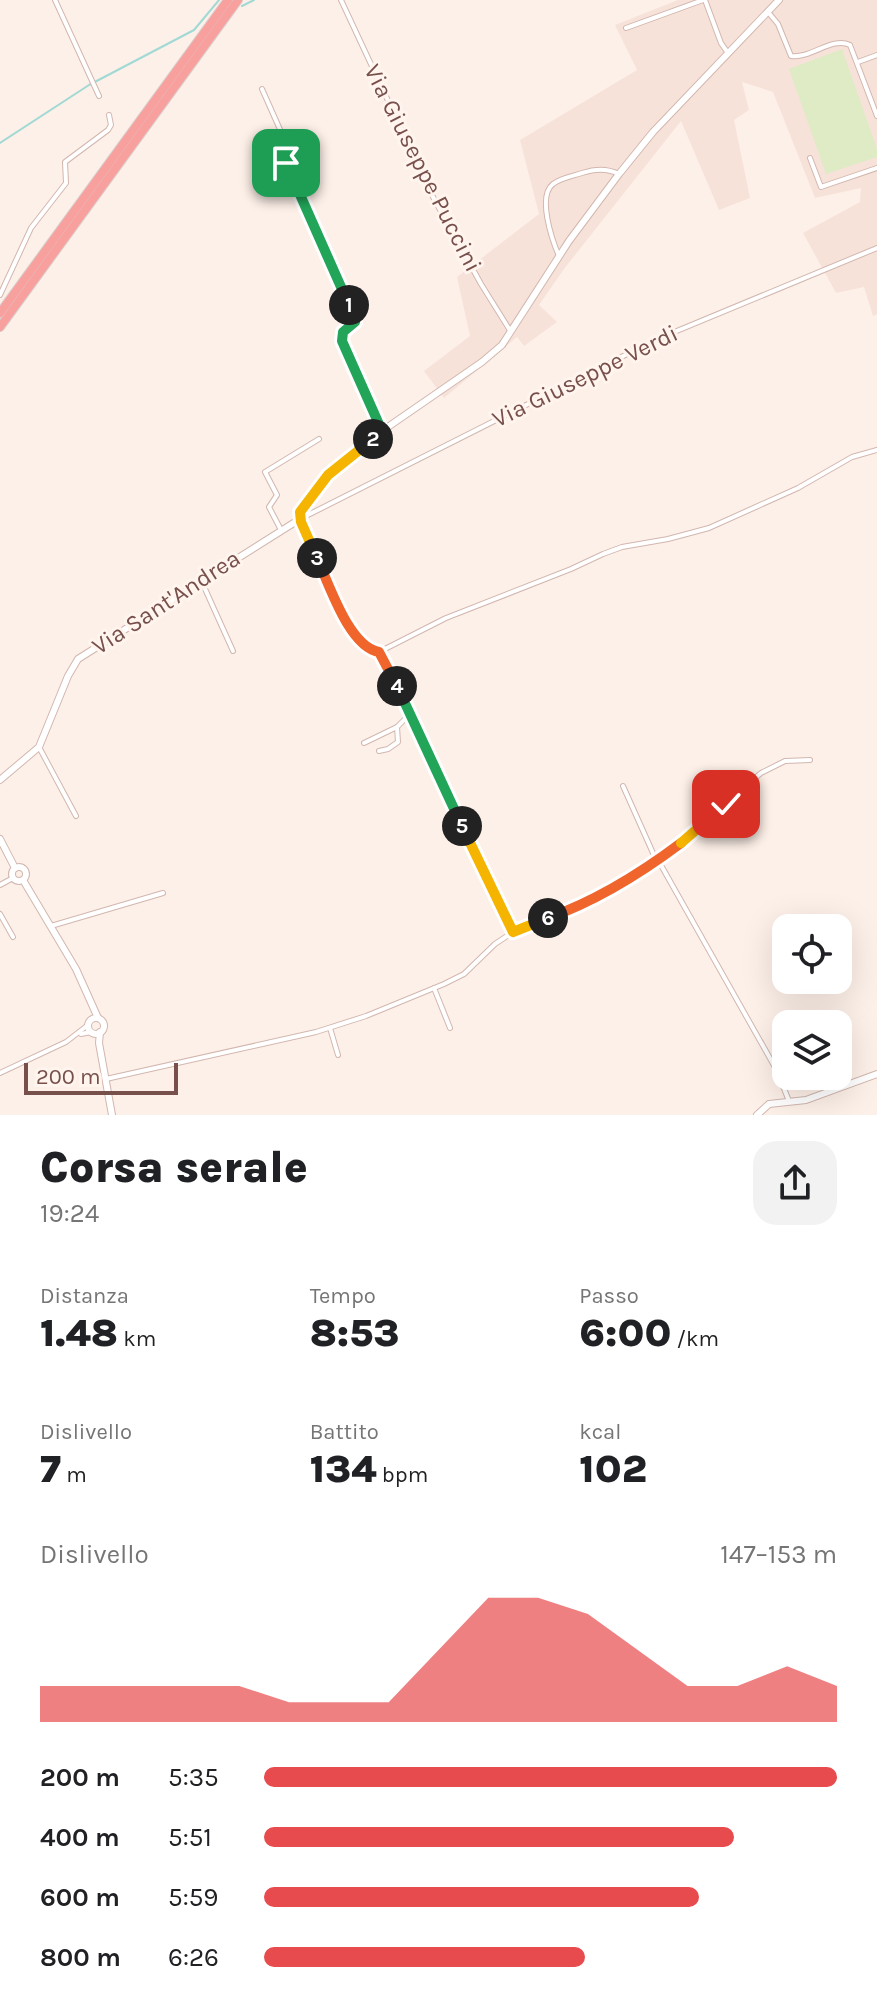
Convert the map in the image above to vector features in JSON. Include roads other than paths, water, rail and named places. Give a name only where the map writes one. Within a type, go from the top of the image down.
[{"type":"highway","points":[[0,313],[228,0]]},
{"type":"highway","points":[[0,327],[238,0]]},
{"type":"street","points":[[55,0],[99,96]]},
{"type":"street","name":"Via Giuseppe Puccini","points":[[341,0],[433,197],[511,332]]},
{"type":"street","points":[[626,28],[704,0],[728,53]]},
{"type":"street","points":[[779,0],[653,132],[619,174],[559,256],[511,332],[482,362],[382,431],[328,475],[302,506],[300,519],[346,622],[369,650],[379,652],[446,618],[612,550],[678,537],[733,518],[798,488],[852,457],[877,450]]},
{"type":"street","points":[[768,12],[778,24],[791,56],[803,56],[845,42],[852,48],[877,116]]},
{"type":"street","points":[[858,62],[877,55]]},
{"type":"street","points":[[262,89],[290,152],[286,163],[352,310],[355,322],[343,332],[342,341],[382,431]]},
{"type":"street","points":[[0,295],[31,228],[66,183],[65,162],[108,130],[109,115]]},
{"type":"street","points":[[810,158],[821,187],[877,168]]},
{"type":"street","points":[[559,256],[545,207],[545,195],[550,187],[560,180],[593,170],[609,170],[619,174]]},
{"type":"street","name":"Via Giuseppe Verdi","points":[[300,519],[643,345],[877,248]]},
{"type":"street","points":[[281,530],[269,507],[277,495],[265,472],[319,439]]},
{"type":"street","name":"Via Sant'Andrea","points":[[0,780],[39,747],[78,659],[300,519]]},
{"type":"street","points":[[201,580],[233,651]]},
{"type":"street","points":[[379,652],[513,932]]},
{"type":"street","points":[[364,743],[397,727],[410,714]]},
{"type":"street","points":[[379,751],[398,742],[397,727]]},
{"type":"street","points":[[39,747],[76,816]]},
{"type":"street","points":[[106,1079],[330,1028],[434,988],[464,974],[487,950],[513,932],[579,906],[657,862],[761,773],[785,761],[810,760]]},
{"type":"street","points":[[623,786],[657,862],[719,965],[776,1069],[789,1101]]},
{"type":"street","points":[[0,839],[15,868]]},
{"type":"street","points":[[13,878],[15,868]]},
{"type":"street","points":[[0,1073],[103,1025],[92,1009],[81,980],[23,880],[25,870],[15,868]]},
{"type":"street","points":[[0,885],[13,878],[23,880]]},
{"type":"street","points":[[51,926],[163,893]]},
{"type":"street","points":[[0,914],[13,937]]},
{"type":"street","points":[[434,988],[450,1028]]},
{"type":"street","points":[[92,1009],[92,1029],[99,1043],[112,1115]]},
{"type":"street","points":[[92,1029],[98,1018]]},
{"type":"street","points":[[330,1028],[338,1055]]},
{"type":"street","points":[[757,1115],[769,1104],[806,1100],[877,1074]]},
{"type":"waterway","points":[[0,143],[89,85],[194,30],[219,0]]},
{"type":"waterway","points":[[242,6],[254,0]]}]
